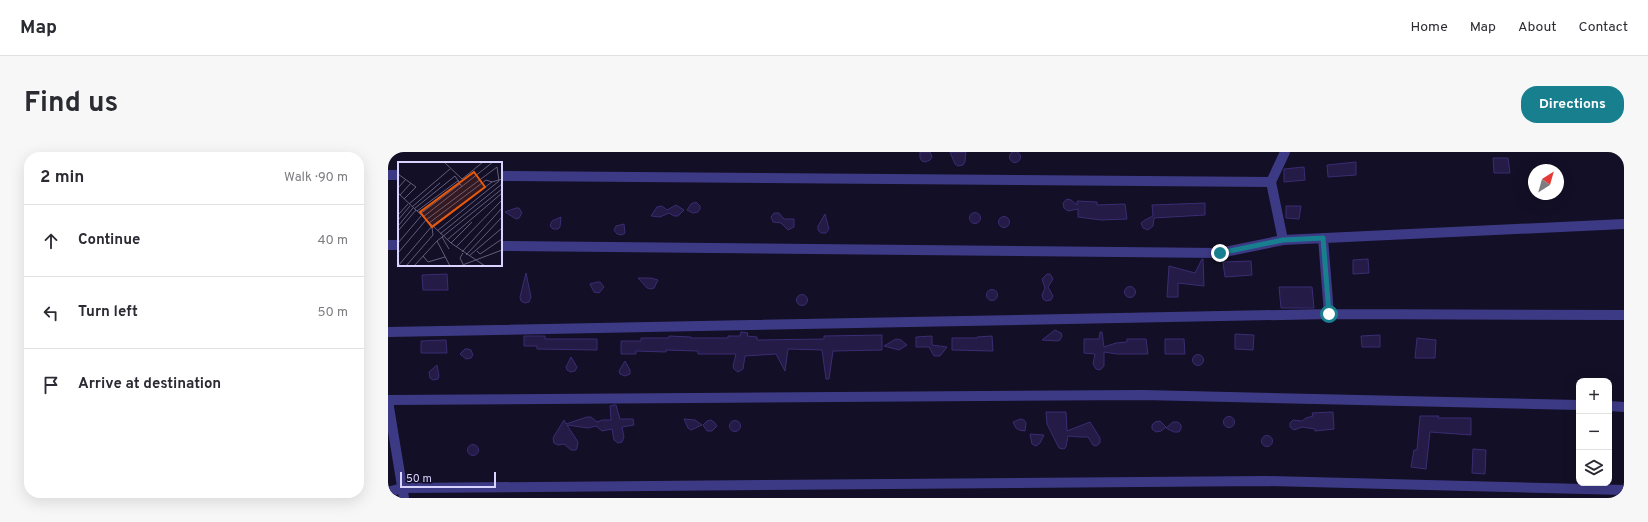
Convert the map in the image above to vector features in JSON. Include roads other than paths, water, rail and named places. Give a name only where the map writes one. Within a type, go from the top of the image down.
[{"type":"street","points":[[1283,240],[1271,182],[1285,152]]},
{"type":"street","points":[[502,176],[1271,182]]},
{"type":"street","points":[[502,246],[1220,253],[1283,240],[1624,224]]},
{"type":"street","points":[[1323,238],[1329,314]]},
{"type":"street","points":[[388,245],[398,246]]},
{"type":"street","points":[[388,332],[1329,314],[1624,315]]},
{"type":"street","points":[[403,493],[388,400],[1143,394],[1576,405]]},
{"type":"street","points":[[1612,406],[1624,407]]},
{"type":"street","points":[[388,492],[1266,481],[1624,490]]},
{"type":"street","points":[[397,498],[403,493]]}]
